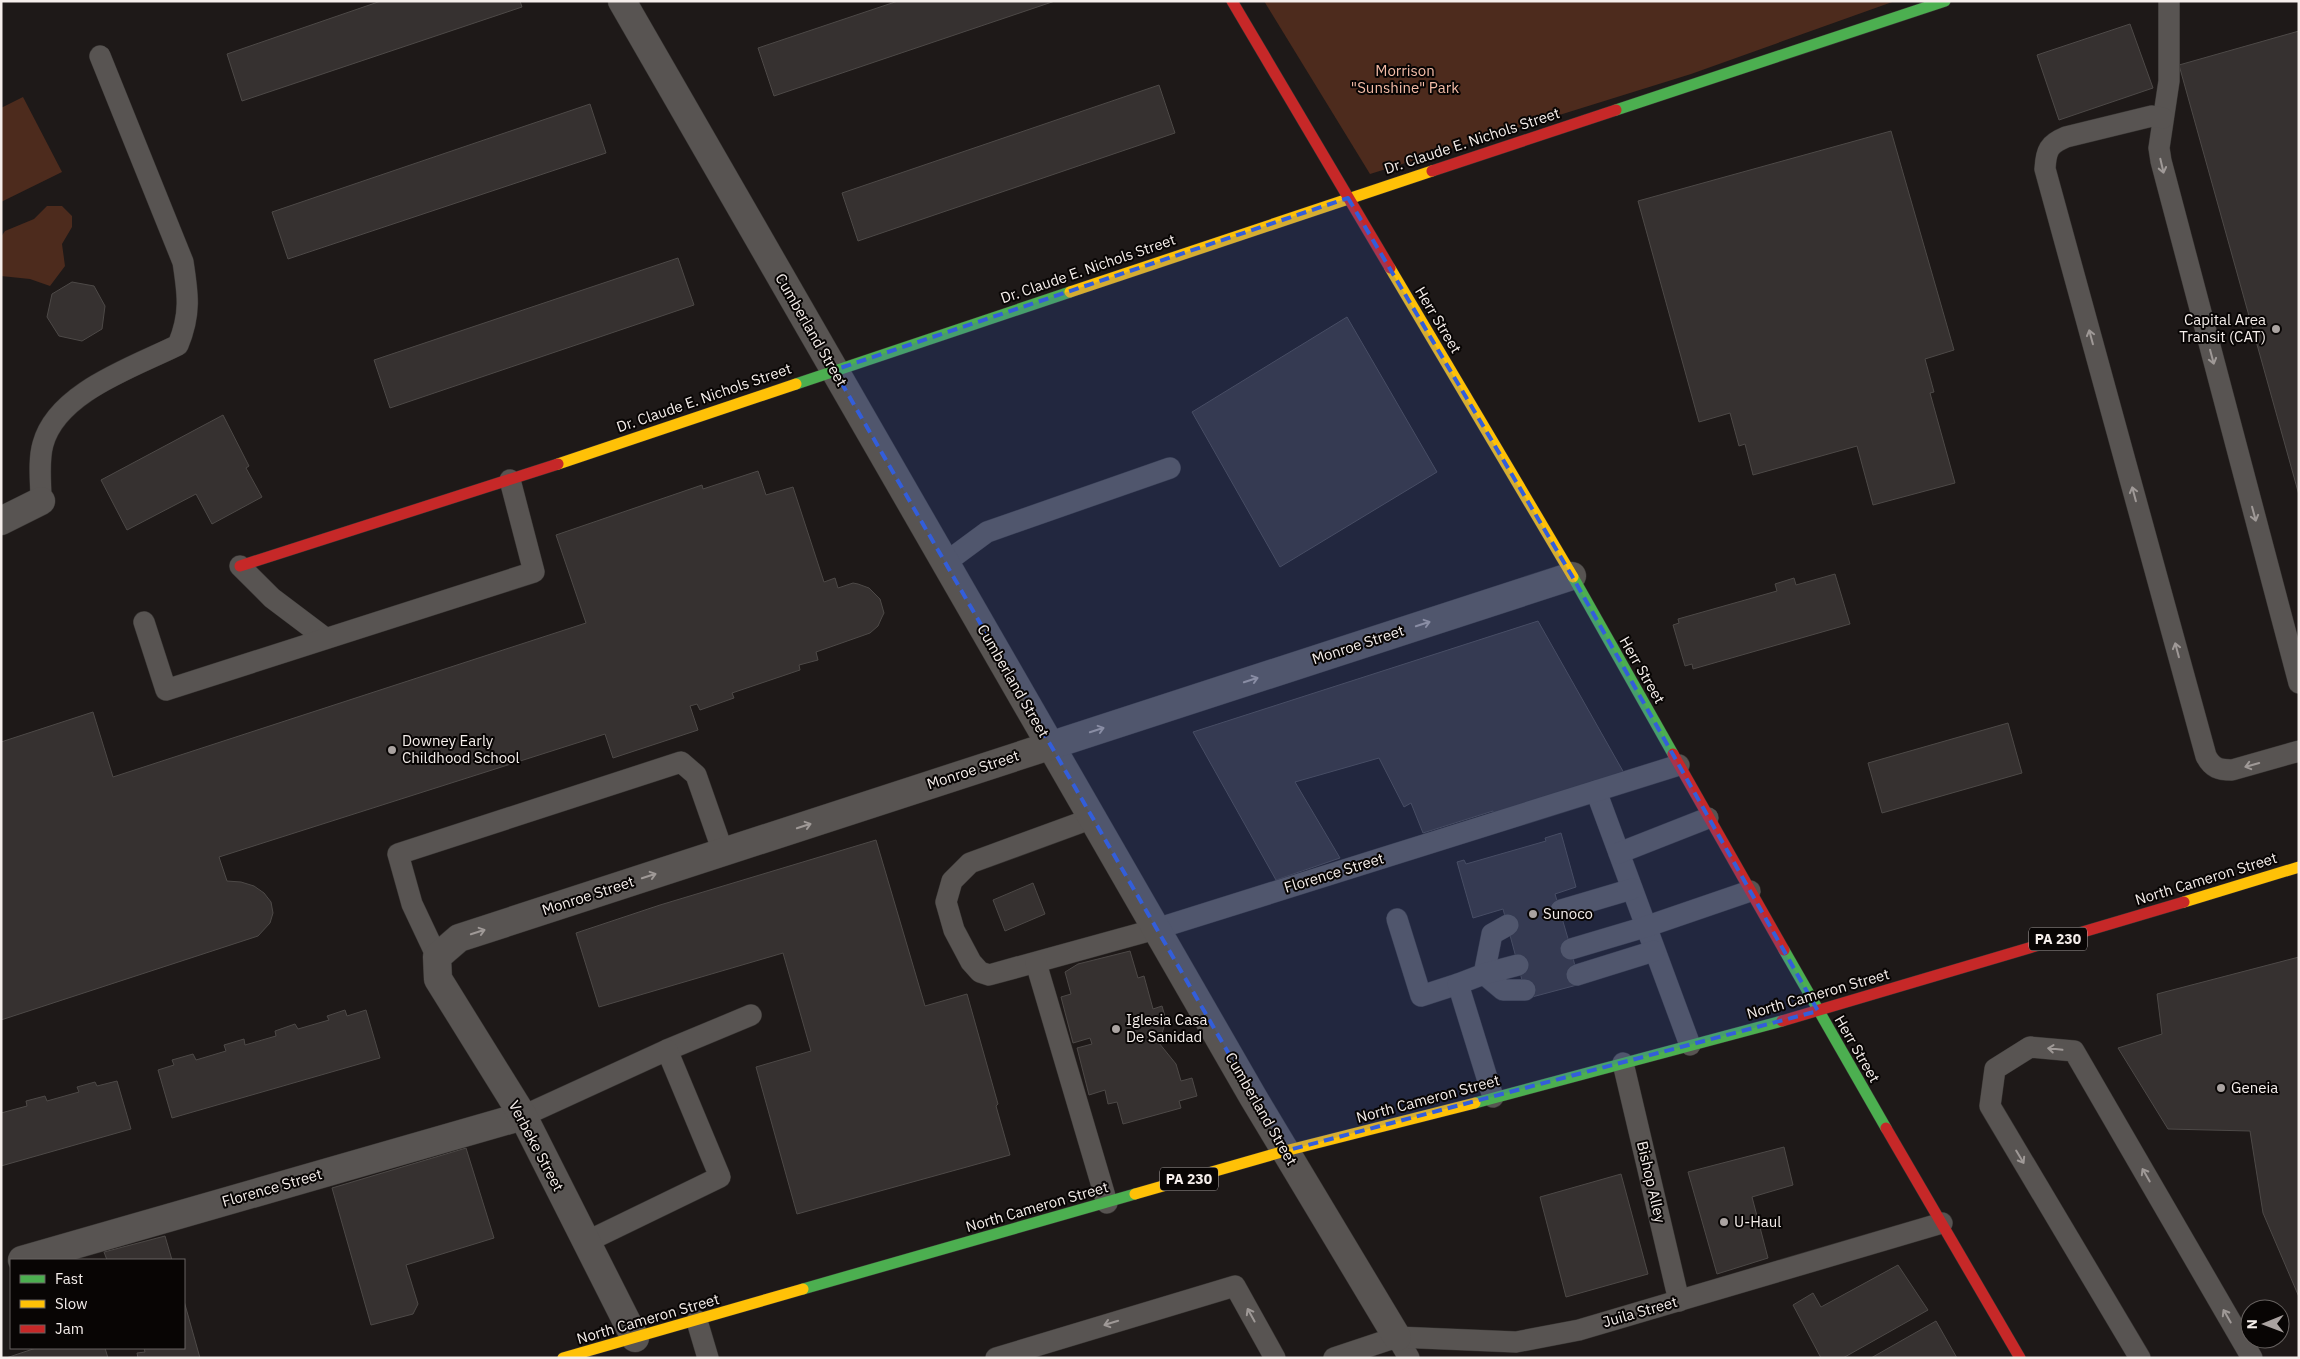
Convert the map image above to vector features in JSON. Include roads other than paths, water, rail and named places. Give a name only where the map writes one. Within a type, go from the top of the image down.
[{"type":"main road","name":"Herr Street","points":[[1232,1],[1572,576],[1818,1011],[2020,1358]]},
{"type":"main road","name":"Dr. Claude E. Nichols Street","points":[[240,566],[510,480],[1348,198],[1945,1]]},
{"type":"main road","name":"North Cameron Street","points":[[563,1358],[1285,1152],[1818,1011],[2299,867]]},
{"type":"street","name":"Cumberland Street","points":[[622,1],[1285,1152],[1403,1347]]},
{"type":"street","points":[[1,521],[41,501]]},
{"type":"street","name":"Monroe Street","points":[[437,957],[459,938],[1572,576]]},
{"type":"street","name":"Verbeke Street","points":[[437,957],[438,978],[523,1116],[635,1338]]},
{"type":"street","name":"Florence Street","points":[[25,1259],[523,1116]]},
{"type":"lane","points":[[2169,1],[2168,81],[2159,148],[2161,162],[2299,683]]},
{"type":"lane","points":[[41,501],[42,444],[54,418],[86,391],[178,345],[186,327],[189,298],[183,262],[100,56]]},
{"type":"lane","points":[[2163,118],[2152,116],[2066,137],[2054,142],[2046,155],[2045,169],[2206,756],[2211,765],[2221,770],[2232,770],[2299,751]]},
{"type":"lane","points":[[945,563],[987,532],[1170,468]]},
{"type":"lane","points":[[144,622],[166,690],[534,572],[510,480]]},
{"type":"lane","points":[[240,566],[272,598],[325,638]]},
{"type":"lane","points":[[437,957],[412,904],[398,854],[682,762],[696,775],[723,852]]},
{"type":"lane","name":"Florence Street","points":[[1092,818],[970,863],[952,881],[946,902],[954,930],[962,948],[980,972],[988,975],[1156,929],[1678,765]]},
{"type":"lane","points":[[1596,790],[1690,1045]]},
{"type":"lane","points":[[1619,853],[1708,818]]},
{"type":"lane","points":[[1561,910],[1632,889]]},
{"type":"lane","points":[[1571,949],[1645,927],[1750,891]]},
{"type":"lane","points":[[1397,920],[1421,996],[1484,974],[1518,965]]},
{"type":"lane","points":[[1484,974],[1492,934],[1508,925]]},
{"type":"lane","points":[[1577,975],[1654,951]]},
{"type":"lane","points":[[1036,963],[1107,1203]]},
{"type":"lane","points":[[1484,974],[1502,990],[1525,990]]},
{"type":"lane","points":[[1458,984],[1493,1098]]},
{"type":"lane","points":[[523,1116],[667,1050],[751,1015]]},
{"type":"lane","points":[[2140,1358],[1990,1106],[1995,1069],[2030,1047],[2074,1051],[2252,1358]]},
{"type":"lane","points":[[586,1242],[720,1176],[667,1050]]},
{"type":"lane","name":"Bishop Alley","points":[[1623,1063],[1679,1301]]},
{"type":"lane","name":"Juila Street","points":[[1334,1358],[1403,1347],[1516,1342],[1579,1330],[1942,1223]]},
{"type":"lane","points":[[996,1358],[1235,1286],[1274,1358]]},
{"type":"lane","points":[[697,1321],[708,1358]]},
{"type":"place","name":"Capital Area Transit (CAT)","points":[[2276,329]]},
{"type":"place","name":"Downey Early Childhood School","points":[[392,750]]},
{"type":"place","name":"Sunoco","points":[[1533,914]]},
{"type":"place","name":"Iglesia Casa De Sanidad","points":[[1116,1029]]},
{"type":"place","name":"Geneia","points":[[2221,1088]]},
{"type":"place","name":"U-Haul","points":[[1724,1222]]},
{"type":"park label","name":"Morrison \"Sunshine\" Park","points":[[1405,80]]}]
